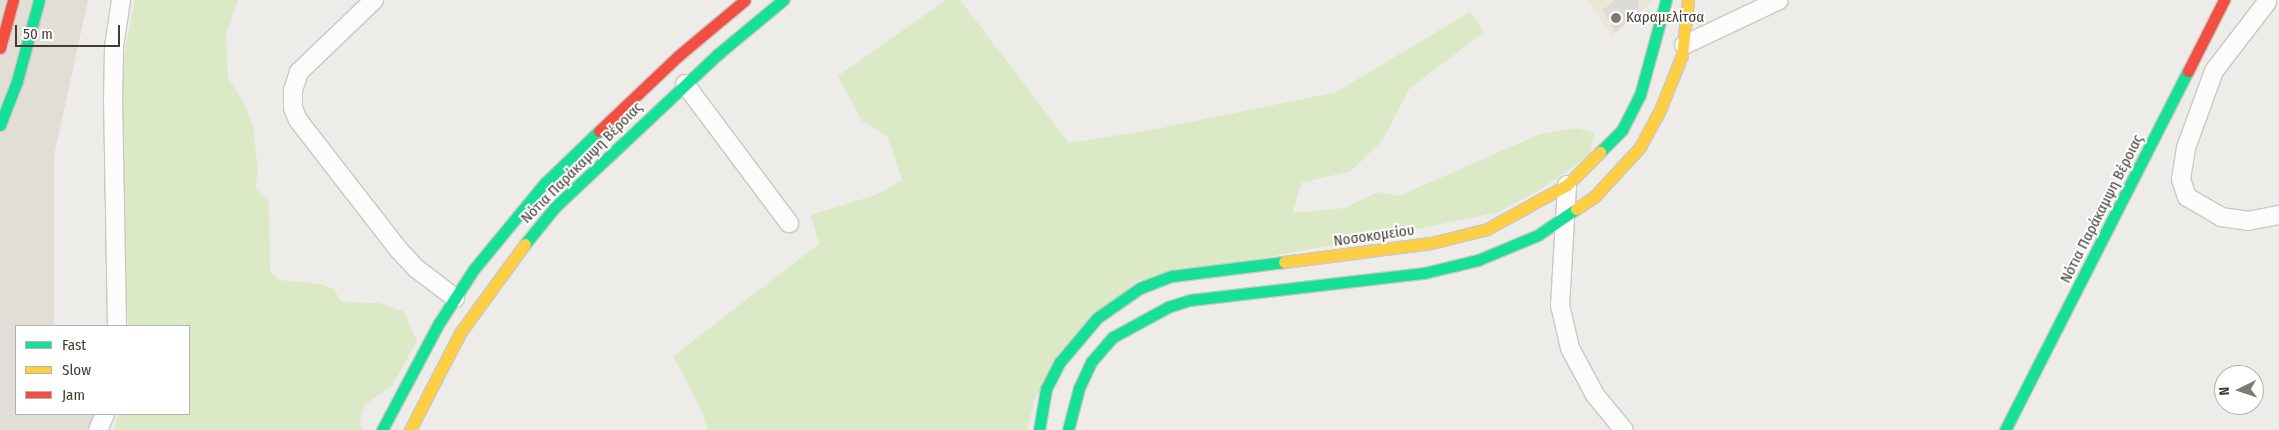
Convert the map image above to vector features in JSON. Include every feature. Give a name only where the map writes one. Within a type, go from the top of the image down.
[{"type":"main road","points":[[0,48],[13,0]]},
{"type":"main road","points":[[0,125],[17,81],[39,0]]},
{"type":"main road","name":"Νότια Παράκαμψη Βέροιας","points":[[382,430],[455,298],[474,269],[545,183],[678,56],[745,0]]},
{"type":"main road","name":"Νότια Παράκαμψη Βέροιας","points":[[410,430],[460,332],[524,243],[605,157],[685,84],[783,0]]},
{"type":"main road","name":"Νοσοκομείου","points":[[1039,430],[1046,389],[1060,362],[1097,318],[1140,288],[1172,276],[1431,243],[1487,229],[1518,215],[1567,185],[1622,130],[1645,79],[1662,26],[1666,0]]},
{"type":"main road","points":[[1068,430],[1079,388],[1091,362],[1113,337],[1168,307],[1190,300],[1424,273],[1478,260],[1511,248],[1595,196],[1640,147],[1660,110],[1684,45],[1688,0]]},
{"type":"main road","name":"Νότια Παράκαμψη Βέροιας","points":[[2004,430],[2225,1]]},
{"type":"street","points":[[117,325],[113,100],[114,47],[121,0]]},
{"type":"street","points":[[374,0],[299,72],[293,90],[294,108],[298,120],[400,250],[417,269],[455,298]]},
{"type":"street","points":[[1684,45],[1778,0]]},
{"type":"street","points":[[2267,2],[2214,71],[2186,148],[2181,179],[2187,197],[2221,217],[2248,221],[2279,215]]},
{"type":"street","points":[[0,75],[17,81]]},
{"type":"street","points":[[685,84],[789,223]]},
{"type":"street","points":[[1567,185],[1560,305],[1570,348],[1595,394],[1624,430]]},
{"type":"street","points":[[98,430],[105,415]]},
{"type":"shaded area","points":[[0,0],[88,0],[54,156],[54,325],[15,325],[15,415],[95,415],[106,430],[0,430]]},
{"type":"shaded area","name":"Καραμελίτσα","points":[[1587,0],[1655,0],[1612,36]]},
{"type":"shaded area","points":[[1615,0],[1638,0],[1639,13],[1615,32],[1603,10]]},
{"type":"green space","points":[[135,0],[238,0],[226,34],[228,78],[243,101],[253,125],[258,171],[255,188],[269,202],[270,272],[280,280],[321,284],[334,289],[341,302],[379,303],[403,311],[417,341],[392,386],[364,405],[360,421],[363,430],[113,430],[118,415],[190,415],[190,325],[128,325],[118,122],[123,59]]},
{"type":"green space","points":[[946,0],[960,0],[1069,143],[1162,128],[1336,92],[1470,12],[1484,32],[1409,89],[1383,140],[1351,171],[1301,183],[1293,213],[1345,208],[1378,192],[1399,196],[1540,134],[1576,128],[1594,133],[1590,155],[1540,190],[1498,212],[1399,233],[1136,281],[1035,398],[1027,430],[707,430],[704,416],[673,356],[819,244],[811,215],[876,195],[902,180],[888,137],[862,121],[838,76]]},
{"type":"traffic: fast","points":[[0,125],[17,81],[39,0]]},
{"type":"traffic: fast","points":[[525,244],[555,207],[718,54],[783,0]]},
{"type":"traffic: fast","points":[[1600,152],[1622,130],[1640,95],[1666,0]]},
{"type":"traffic: fast","points":[[2005,430],[2188,71]]},
{"type":"traffic: fast","points":[[382,430],[439,323],[474,269],[545,183],[599,131]]},
{"type":"traffic: fast","points":[[1068,430],[1079,388],[1091,362],[1113,337],[1168,307],[1190,300],[1424,273],[1478,260],[1538,235],[1576,209]]},
{"type":"traffic: fast","points":[[1039,430],[1046,389],[1060,362],[1097,318],[1140,288],[1172,276],[1284,262]]},
{"type":"traffic: slow","points":[[1576,209],[1595,196],[1640,147],[1660,110],[1682,55],[1688,0]]},
{"type":"traffic: slow","points":[[1284,262],[1431,243],[1487,229],[1567,185],[1600,152]]},
{"type":"traffic: slow","points":[[410,430],[460,333],[525,244]]},
{"type":"traffic: jam","points":[[0,48],[13,0]]},
{"type":"traffic: jam","points":[[599,131],[678,56],[745,0]]},
{"type":"traffic: jam","points":[[2188,71],[2224,0]]},
{"type":"place","name":"Καραμελίτσα","points":[[1616,18]]}]
